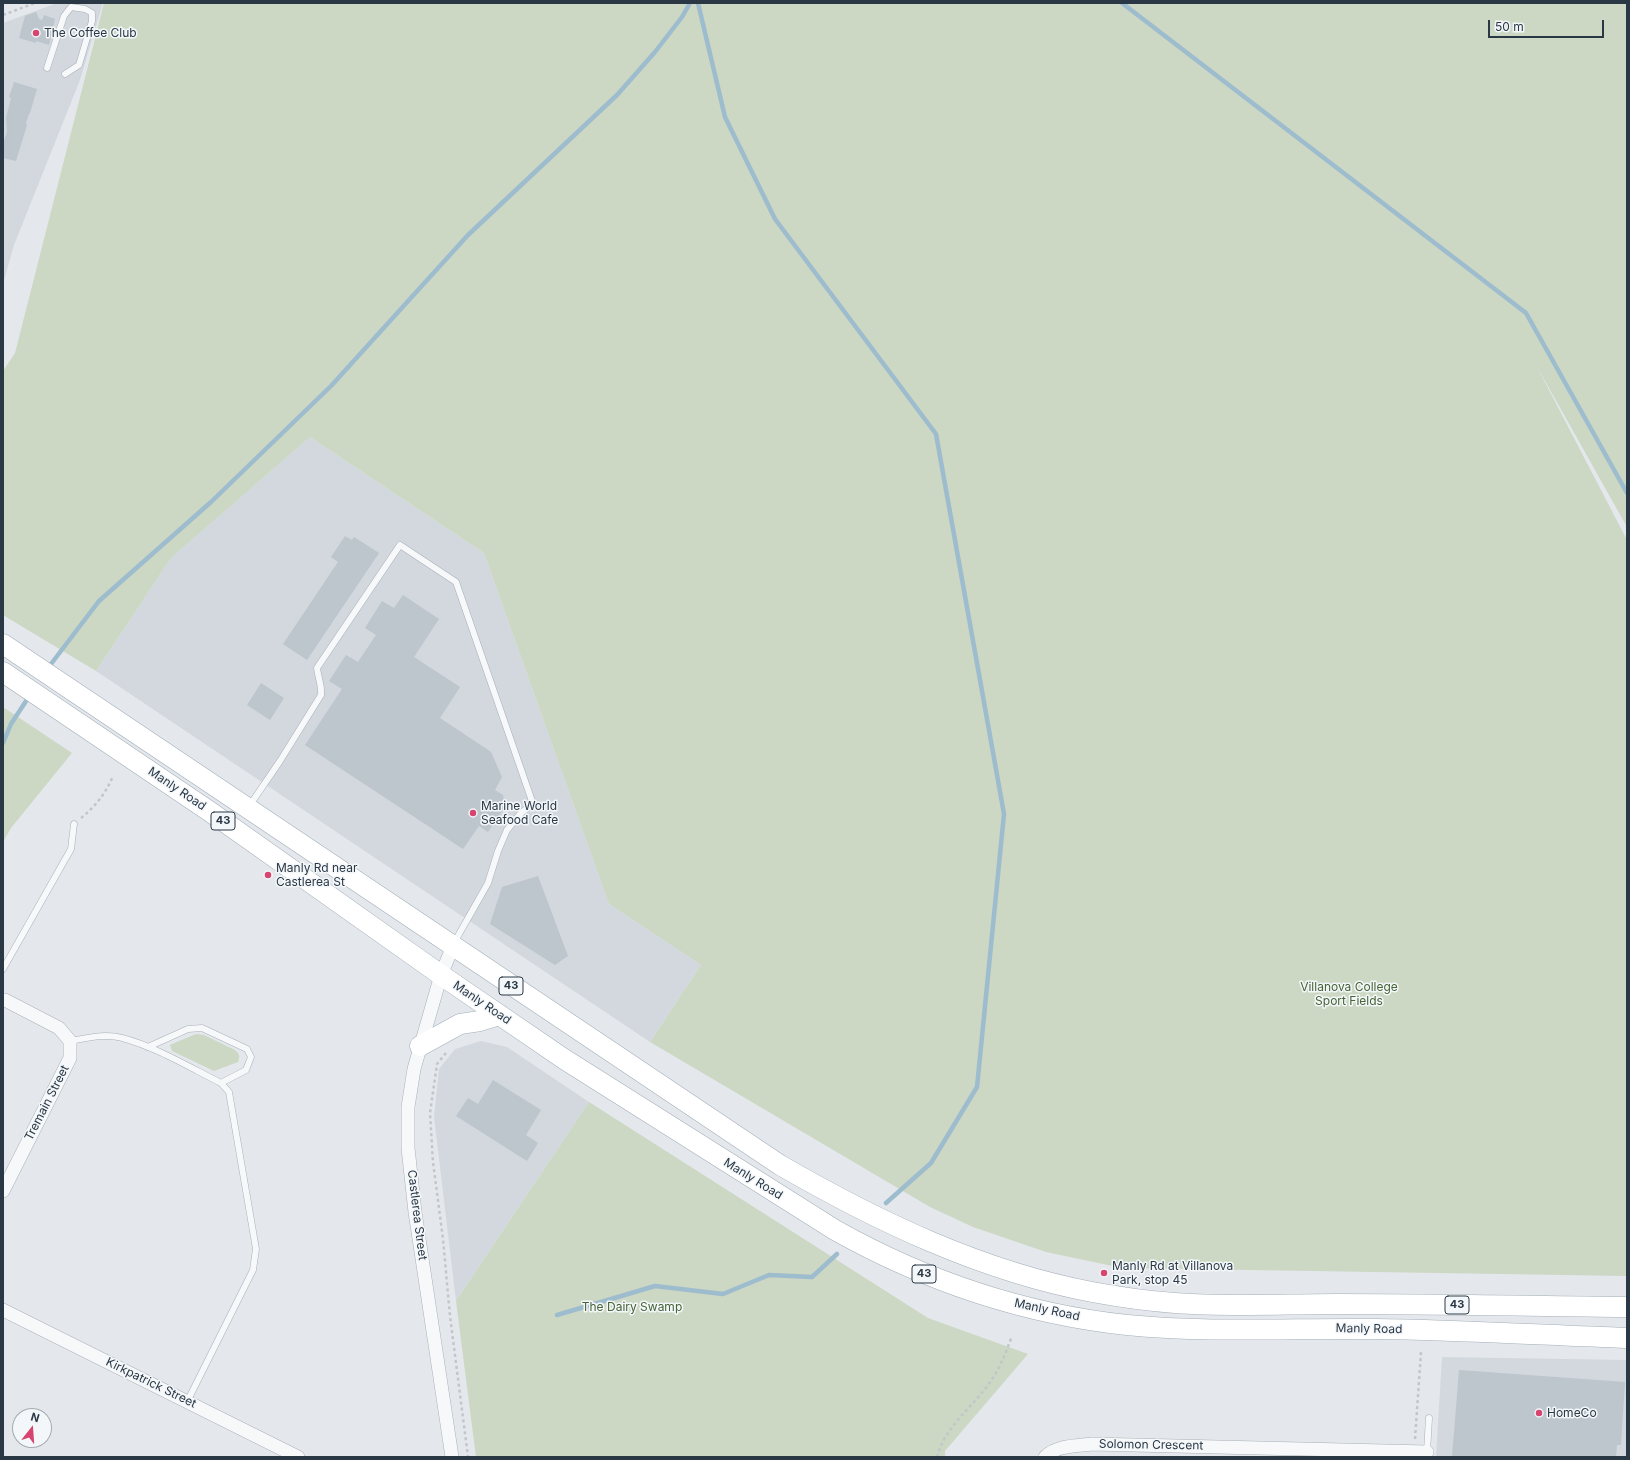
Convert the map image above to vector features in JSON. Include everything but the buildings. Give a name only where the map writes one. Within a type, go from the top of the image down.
[{"type":"main road","name":"Manly Road","points":[[3,644],[780,1165],[861,1210],[898,1228],[949,1249],[1003,1268],[1091,1292],[1173,1303],[1233,1305],[1337,1304],[1627,1307]]},
{"type":"main road","name":"Manly Road","points":[[3,672],[209,811],[441,975],[600,1082],[835,1230],[861,1245],[928,1276],[1000,1300],[1035,1309],[1075,1317],[1126,1324],[1182,1329],[1422,1329],[1627,1338]]},
{"type":"main road","points":[[420,1046],[460,1024],[480,1021],[500,1015]]},
{"type":"street","name":"Castlerea Street","points":[[452,1457],[415,1212],[408,1148],[408,1107],[410,1088],[420,1046],[441,975],[453,946]]},
{"type":"street","points":[[4,999],[59,1028],[70,1041]]},
{"type":"street","name":"Tremain Street","points":[[3,1190],[70,1058],[70,1041]]},
{"type":"street","name":"Kirkpatrick Street","points":[[3,1310],[298,1457]]},
{"type":"street","name":"Solomon Crescent","points":[[1045,1457],[1049,1453],[1061,1448],[1092,1444],[1423,1453]]},
{"type":"lane","points":[[47,68],[64,16],[72,7],[85,9],[92,13],[92,22],[79,65],[65,74]]},
{"type":"lane","points":[[248,809],[321,695],[322,685],[318,676],[317,668],[400,545],[456,582],[533,804],[521,813],[507,830],[498,851],[488,883],[453,946]]},
{"type":"lane","points":[[3,969],[71,849],[74,824]]},
{"type":"lane","points":[[148,1047],[188,1028],[202,1028],[247,1048],[251,1057],[246,1070],[221,1083]]},
{"type":"lane","points":[[70,1041],[95,1036],[121,1037],[148,1047],[221,1083],[229,1092],[256,1249],[253,1270],[187,1402]]},
{"type":"lane","points":[[1423,1453],[1429,1418]]},
{"type":"path","points":[[3,15],[35,3]]},
{"type":"path","points":[[74,824],[91,810],[109,787],[113,776]]},
{"type":"path","points":[[448,1050],[437,1064],[430,1113],[433,1162],[443,1239],[450,1316],[468,1457]]},
{"type":"path","points":[[937,1457],[939,1450],[952,1428],[990,1382],[1012,1336]]},
{"type":"path","points":[[1421,1352],[1423,1453]]},
{"type":"shaded area","points":[[57,3],[103,3],[80,80],[14,245],[3,284],[3,23]]},
{"type":"shaded area","points":[[310,437],[484,553],[609,904],[701,965],[650,1042],[96,671],[171,558]]},
{"type":"shaded area","points":[[481,1041],[507,1047],[589,1102],[456,1301],[434,1117],[439,1069],[455,1049]]},
{"type":"shaded area","name":"HomeCo","points":[[1442,1357],[1627,1360],[1627,1457],[1436,1457]]},
{"type":"green space","name":"Villanova College Sport Fields","points":[[104,3],[1627,3],[1627,527],[1536,365],[1627,540],[1627,1276],[1122,1268],[1046,1252],[973,1227],[930,1207],[650,1042],[701,965],[609,904],[484,553],[310,437],[171,558],[96,671],[3,615],[3,371],[15,353]]},
{"type":"green space","points":[[3,707],[72,753],[11,828],[3,842]]},
{"type":"green space","points":[[196,1034],[204,1035],[235,1050],[239,1056],[238,1062],[214,1071],[172,1051],[170,1045]]},
{"type":"green space","name":"The Dairy Swamp","points":[[589,1102],[928,1318],[1028,1354],[945,1451],[945,1457],[476,1457],[456,1301]]},
{"type":"waterway","points":[[51,664],[99,601],[211,502],[331,386],[468,235],[617,95],[655,52],[682,17],[690,3]]},
{"type":"waterway","points":[[698,3],[725,117],[775,219],[936,434],[1004,814],[977,1087],[931,1163],[886,1203]]},
{"type":"waterway","points":[[1122,3],[1526,313],[1627,493]]},
{"type":"waterway","points":[[3,743],[11,724],[28,698]]},
{"type":"waterway","points":[[557,1315],[655,1286],[723,1294],[769,1275],[812,1277],[837,1254]]},
{"type":"place","name":"The Coffee Club","points":[[36,33]]},
{"type":"place","name":"Marine World Seafood Cafe","points":[[473,813]]},
{"type":"place","name":"Manly Rd near Castlerea St","points":[[268,875]]},
{"type":"place","name":"Manly Rd at Villanova Park, stop 45","points":[[1104,1273]]},
{"type":"place","name":"HomeCo","points":[[1539,1413]]}]
